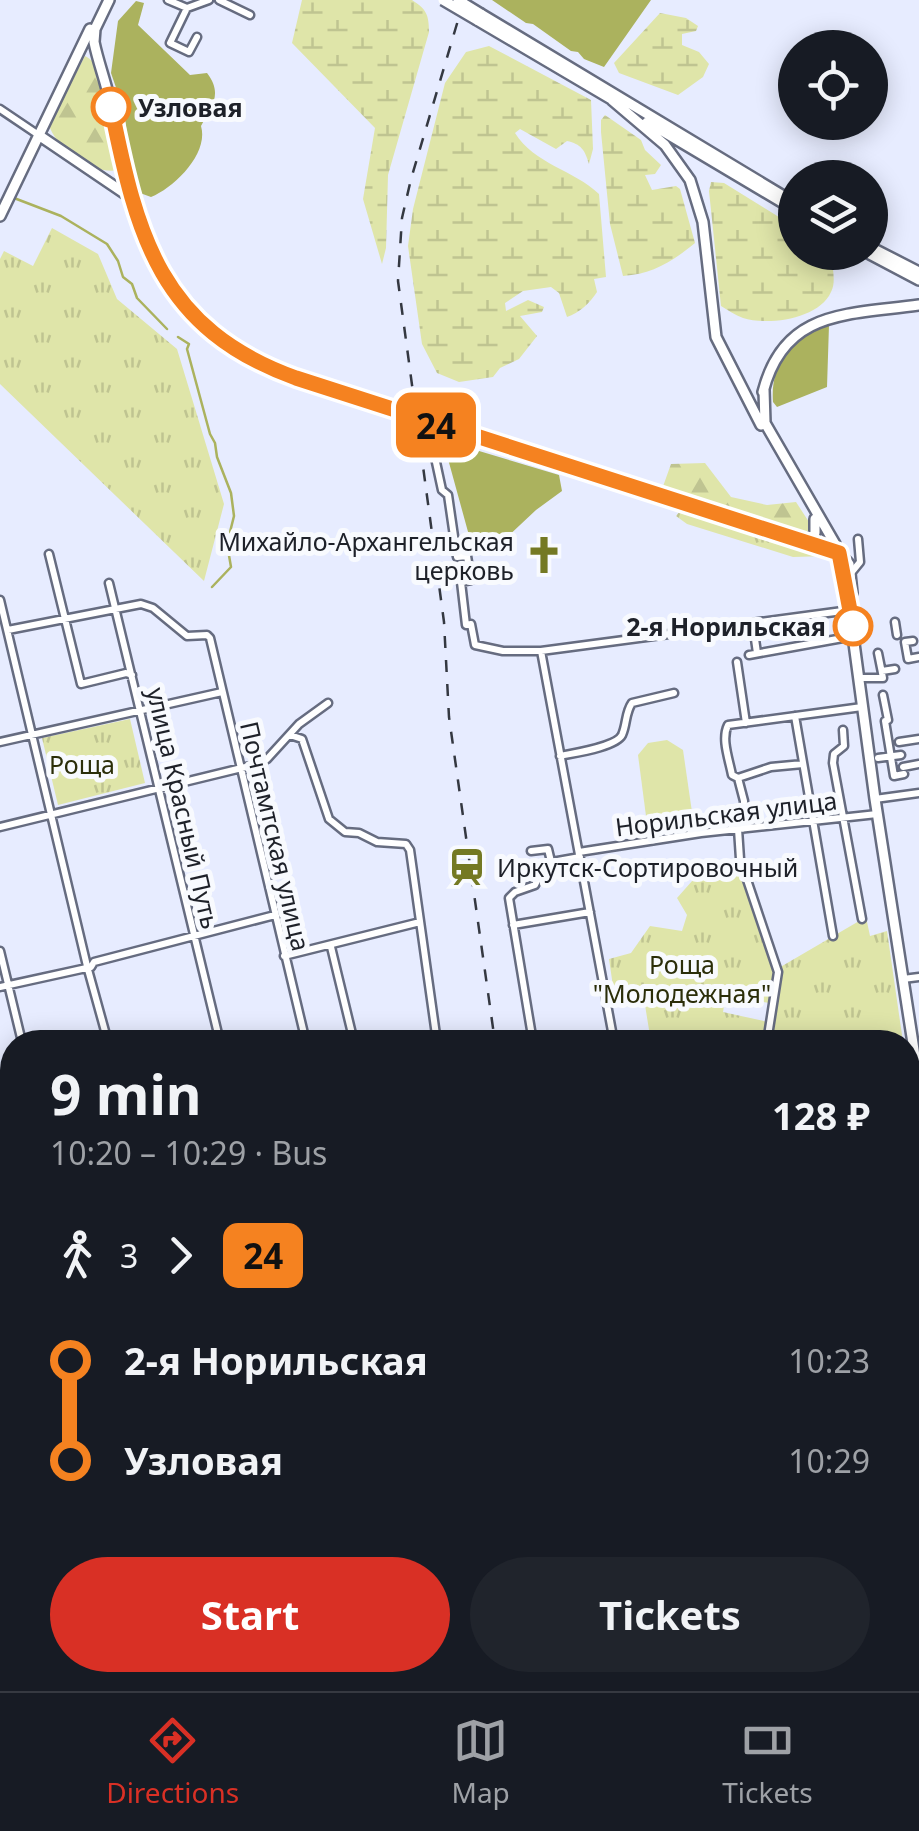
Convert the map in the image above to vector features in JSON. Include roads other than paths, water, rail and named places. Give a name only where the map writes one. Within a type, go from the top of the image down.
[{"type":"main road","points":[[107,0],[94,38],[134,204],[163,276],[189,311],[212,333],[265,366],[839,553],[846,558],[851,573],[851,610]]},
{"type":"main road","points":[[0,216],[107,0]]},
{"type":"main road","points":[[444,0],[479,17],[778,196]]},
{"type":"main road","points":[[458,0],[612,100],[778,196]]},
{"type":"main road","points":[[77,57],[88,50],[98,58]]},
{"type":"main road","points":[[612,100],[666,145],[690,180],[702,222],[716,337],[839,553],[855,636],[908,1030]]},
{"type":"main road","points":[[40,136],[125,193],[134,204]]},
{"type":"main road","points":[[87,167],[110,177],[120,172],[122,162]]},
{"type":"main road","points":[[888,259],[919,272]]},
{"type":"main road","points":[[888,262],[919,280]]},
{"type":"main road","points":[[746,395],[757,403],[778,352],[810,325],[837,316],[919,305]]},
{"type":"main road","points":[[764,390],[764,420],[772,440]]},
{"type":"main road","points":[[803,493],[815,519],[839,553]]},
{"type":"main road","points":[[808,543],[815,533],[815,519]]},
{"type":"street","points":[[168,0],[187,8],[210,0]]},
{"type":"street","points":[[219,0],[250,15]]},
{"type":"street","points":[[187,8],[170,43],[188,52],[197,36]]},
{"type":"street","points":[[0,108],[40,136]]},
{"type":"street","points":[[431,439],[442,490],[448,496],[458,558],[467,556],[471,580],[461,582],[466,624],[472,624],[475,645],[503,651],[542,651],[851,610]]},
{"type":"street","points":[[851,573],[860,562],[858,538]]},
{"type":"street","points":[[49,554],[81,684],[126,673],[133,676]]},
{"type":"street","name":"улица Красный Путь","points":[[109,582],[217,1030]]},
{"type":"street","points":[[0,600],[105,1030]]},
{"type":"street","name":"Почтамтская улица","points":[[116,608],[142,604],[153,608],[187,636],[210,638],[303,1030]]},
{"type":"street","points":[[8,630],[116,608]]},
{"type":"street","points":[[896,622],[896,635]]},
{"type":"street","points":[[752,624],[753,654],[855,636]]},
{"type":"street","points":[[912,640],[905,642],[908,659],[919,657]]},
{"type":"street","points":[[542,651],[612,1030]]},
{"type":"street","points":[[859,678],[883,678],[878,653]]},
{"type":"street","points":[[737,662],[746,723]]},
{"type":"street","points":[[882,671],[895,669]]},
{"type":"street","points":[[0,742],[222,692]]},
{"type":"street","points":[[560,756],[614,743],[622,735],[632,703],[674,693]]},
{"type":"street","points":[[884,695],[894,776],[919,764]]},
{"type":"street","points":[[0,827],[266,760],[299,724],[328,702]]},
{"type":"street","points":[[768,1030],[778,972],[740,858],[744,801],[738,778],[732,774],[725,730],[728,725],[862,707]]},
{"type":"street","points":[[795,716],[833,936]]},
{"type":"street","points":[[843,730],[844,746],[833,756],[862,918]]},
{"type":"street","points":[[290,735],[302,739],[328,819],[335,826],[377,842],[406,844],[410,850],[435,1030]]},
{"type":"street","points":[[899,742],[919,738]]},
{"type":"street","points":[[878,758],[901,755]]},
{"type":"street","points":[[738,778],[771,767],[803,764]]},
{"type":"street","points":[[875,799],[919,793]]},
{"type":"street","name":"Норильская улица","points":[[513,924],[509,898],[515,892],[530,889],[540,873],[552,866],[741,829],[878,814]]},
{"type":"street","points":[[531,851],[548,850],[552,866]]},
{"type":"street","points":[[531,1030],[513,924],[590,912]]},
{"type":"street","points":[[0,987],[275,915]]},
{"type":"street","points":[[284,956],[420,922]]},
{"type":"street","points":[[331,947],[351,1030]]},
{"type":"street","points":[[0,952],[19,1030]]},
{"type":"street","points":[[902,980],[919,977]]},
{"type":"waterway","points":[[14,198],[61,216],[107,244],[137,298],[167,329]]},
{"type":"waterway","points":[[178,337],[189,344],[187,349],[210,434],[231,493],[234,516],[227,544],[231,567],[212,587]]},
{"type":"railway","points":[[464,0],[411,179],[402,218],[398,281],[444,622],[449,717],[493,1030]]},
{"type":"place","name":"Узловая","points":[[111,107]]},
{"type":"place","name":"Михайло-Архангельская церковь","points":[[544,555]]},
{"type":"place","name":"2-я Норильская","points":[[853,626]]},
{"type":"place","name":"Иркутск-Сортировочный","points":[[467,867]]},
{"type":"park label","name":"Роща","points":[[82,764]]},
{"type":"park label","name":"Роща \"Молодежная\"","points":[[682,978]]}]
